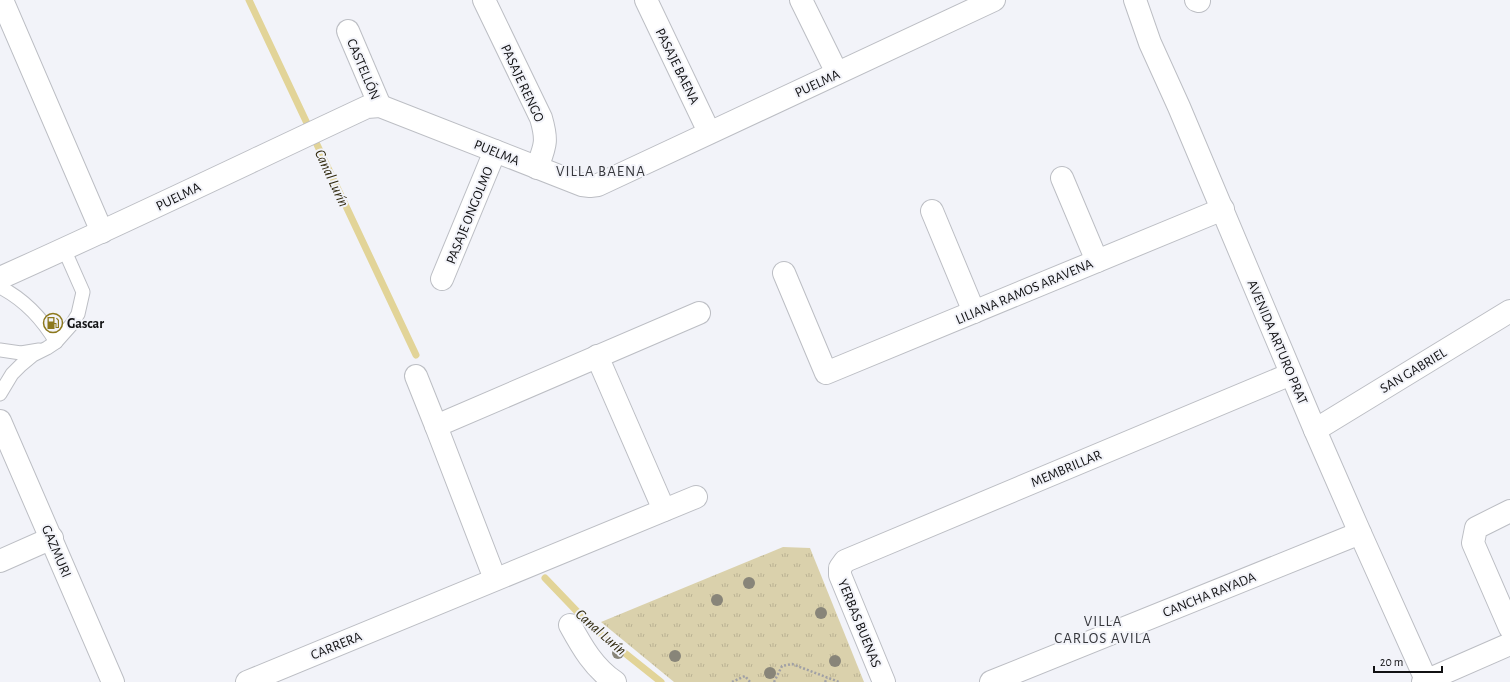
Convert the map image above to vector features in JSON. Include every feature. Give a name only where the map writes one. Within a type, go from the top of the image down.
[{"type":"street","points":[[2,0],[102,232]]},
{"type":"street","name":"PASAJE RENGO","points":[[484,0],[541,118],[546,135],[544,147],[537,168]]},
{"type":"street","name":"PASAJE BAENA","points":[[646,0],[709,132]]},
{"type":"street","points":[[801,0],[837,73]]},
{"type":"street","name":"PUELMA","points":[[0,278],[102,232],[367,107],[380,106],[582,185],[598,185],[994,0]]},
{"type":"street","name":"AVENIDA ARTURO PRAT","points":[[1135,0],[1150,43],[1180,107],[1291,374],[1425,682]]},
{"type":"street","name":"CASTELLÓN","points":[[348,31],[380,106]]},
{"type":"street","name":"PASAJE ONGOLMO","points":[[442,279],[495,151]]},
{"type":"street","points":[[1062,178],[1097,260]]},
{"type":"street","name":"LILIANA RAMOS ARAVENA","points":[[784,273],[826,373],[1223,209]]},
{"type":"street","points":[[932,211],[974,312]]},
{"type":"street","name":"SAN GABRIEL","points":[[1315,430],[1510,310]]},
{"type":"street","points":[[436,426],[699,313]]},
{"type":"street","points":[[597,356],[664,510]]},
{"type":"street","name":"MEMBRILLAR","points":[[841,565],[849,559],[1291,374]]},
{"type":"street","points":[[416,376],[495,579]]},
{"type":"street","name":"GAZMURI","points":[[0,421],[52,538],[113,682]]},
{"type":"street","name":"CARRERA","points":[[247,682],[696,497]]},
{"type":"street","points":[[1510,511],[1476,528],[1473,543],[1510,628]]},
{"type":"street","name":"CANCHA RAYADA","points":[[992,682],[1360,533]]},
{"type":"street","points":[[0,561],[52,538]]},
{"type":"street","name":"YERBAS BUENAS","points":[[841,565],[840,575],[884,682]]},
{"type":"street","points":[[570,625],[585,652],[605,675],[615,682]]},
{"type":"street","points":[[1425,682],[1510,644]]},
{"type":"lane","points":[[0,394],[12,374],[20,365],[33,355],[52,345],[72,324],[78,314],[83,292],[64,249]]},
{"type":"lane","points":[[0,287],[24,303],[37,314],[47,327],[52,345]]},
{"type":"lane","points":[[0,350],[34,352],[52,345]]},
{"type":"path","points":[[774,682],[782,666],[792,664],[839,682]]},
{"type":"path","points":[[732,682],[745,676],[750,682]]},
{"type":"path","points":[[825,682],[827,678]]},
{"type":"green space","points":[[783,547],[810,548],[864,682],[674,682],[601,622]]},
{"type":"waterway","name":"Canal Lurín","points":[[249,0],[416,355]]},
{"type":"waterway","name":"Canal Lurín","points":[[545,578],[591,626],[661,682]]},
{"type":"place","name":"Gascar","points":[[53,323]]},
{"type":"district","name":"VILLA BAENA","points":[[601,171]]},
{"type":"district","name":"VILLA CARLOS AVILA","points":[[1103,630]]}]
